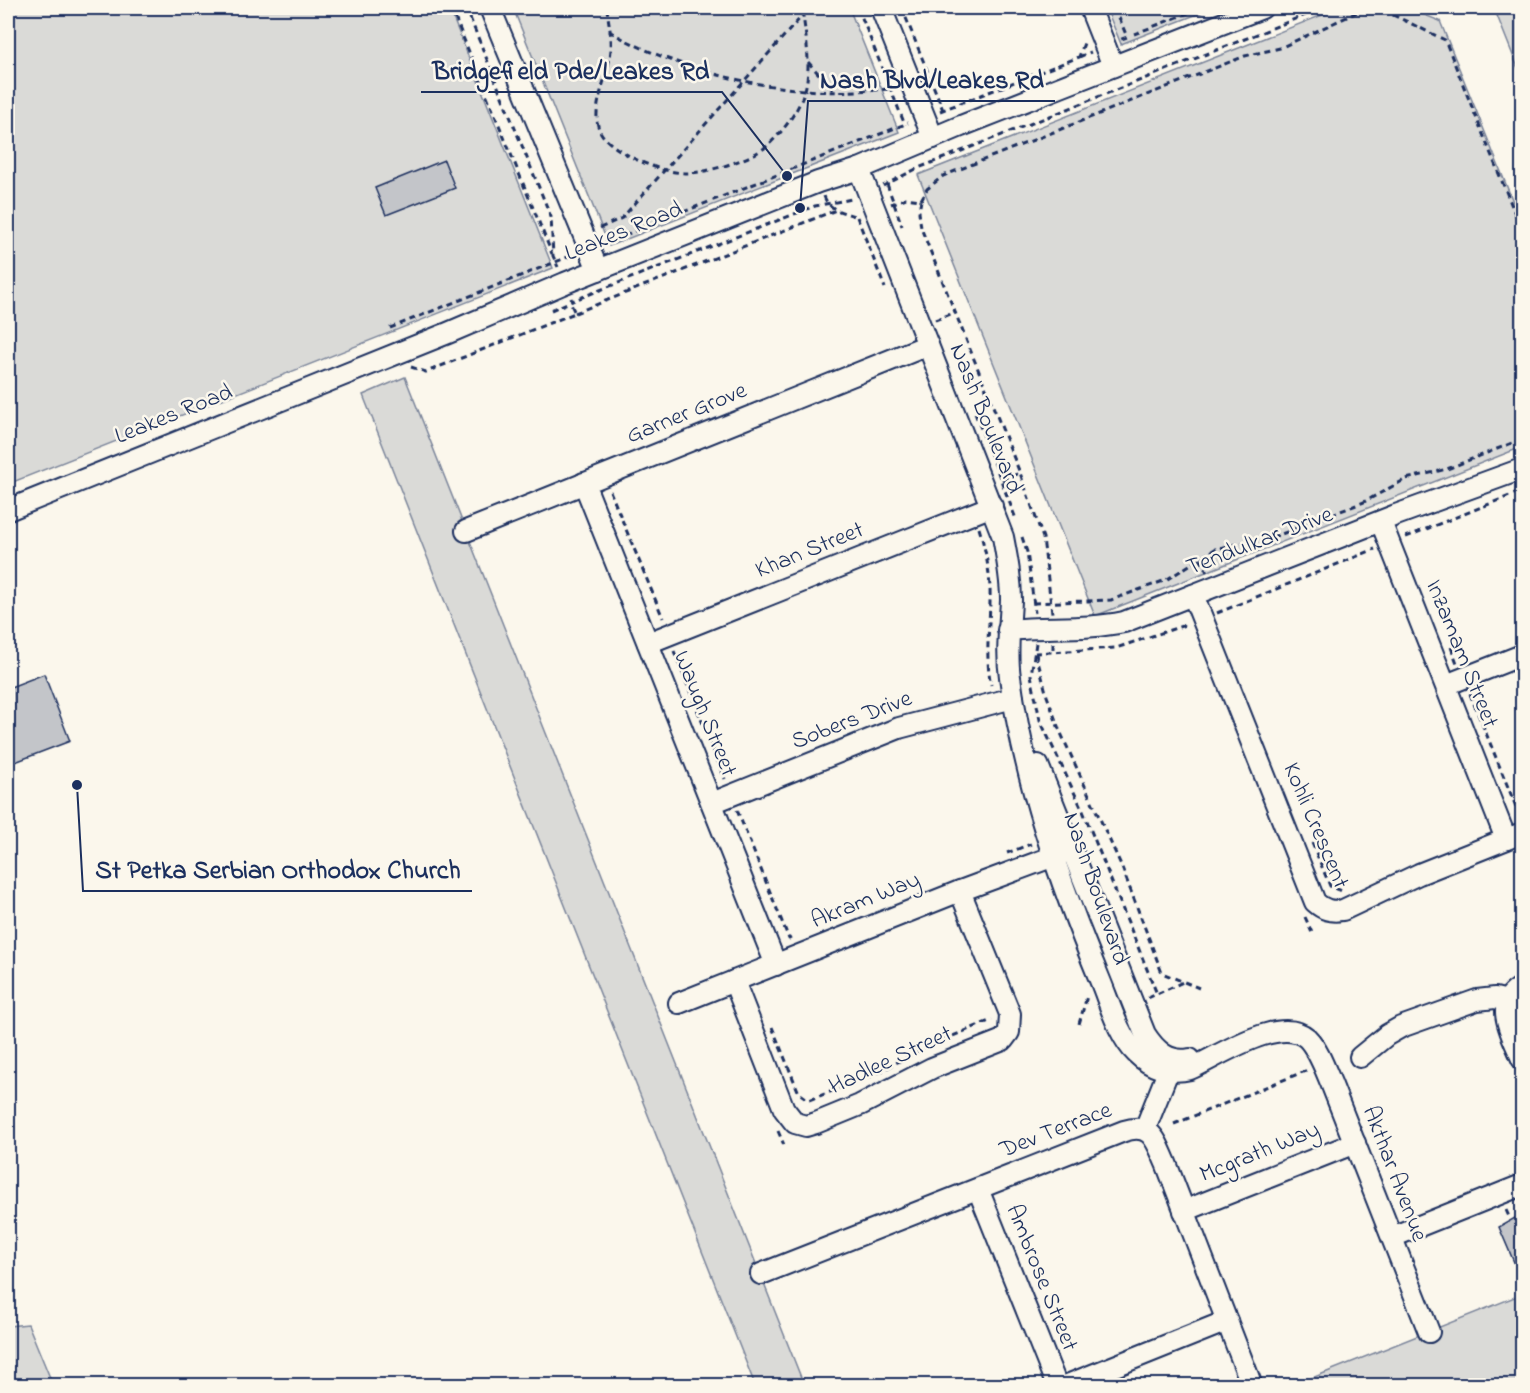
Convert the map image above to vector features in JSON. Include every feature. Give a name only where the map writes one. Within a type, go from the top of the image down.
[{"type":"street","points":[[881,8],[934,113],[933,138]]},
{"type":"street","points":[[1090,8],[1113,66]]},
{"type":"street","name":"Leakes Road","points":[[8,510],[448,333],[565,283],[818,182],[859,169],[1262,8]]},
{"type":"street","points":[[500,9],[598,270]]},
{"type":"street","name":"Nash Boulevard","points":[[859,169],[866,207],[928,345],[984,487],[983,510],[1003,537],[1009,570],[1011,602],[1008,630],[1009,674],[1004,700],[1030,777],[1045,859],[1083,938],[1118,1025],[1136,1053],[1157,1067],[1170,1065],[1154,1047],[1138,1016],[1073,849],[1004,700]]},
{"type":"street","name":"Garner Grove","points":[[466,531],[928,345]]},
{"type":"street","name":"Tendulkar Drive","points":[[1008,630],[1053,626],[1104,626],[1124,622],[1522,469]]},
{"type":"street","name":"Waugh Street","points":[[584,483],[776,964]]},
{"type":"street","name":"Khan Street","points":[[648,643],[983,510]]},
{"type":"street","name":"Inzamam Street","points":[[1381,522],[1446,686],[1512,827]]},
{"type":"street","name":"Kohli Crescent","points":[[1193,595],[1211,615],[1315,902],[1323,908],[1332,911],[1343,910],[1512,827]]},
{"type":"street","points":[[1446,686],[1522,655]]},
{"type":"street","name":"Sobers Drive","points":[[712,803],[899,728],[1004,700]]},
{"type":"street","name":"Akram Way","points":[[679,1003],[960,891],[1073,849]]},
{"type":"street","name":"Hadlee Street","points":[[734,981],[784,1109],[795,1123],[806,1126],[816,1123],[860,1105],[932,1068],[1003,1040],[1009,1032],[1010,1014],[960,891]]},
{"type":"street","points":[[1522,987],[1507,1001],[1505,1010],[1522,1059]]},
{"type":"street","points":[[1360,1057],[1387,1035],[1401,1027],[1477,1000],[1495,998],[1507,1001]]},
{"type":"street","name":"Akthar Avenue","points":[[1170,1065],[1179,1071],[1190,1069],[1271,1032],[1297,1033],[1306,1038],[1315,1049],[1331,1083],[1429,1332]]},
{"type":"street","points":[[1144,1129],[1170,1065]]},
{"type":"street","name":"Dev Terrace","points":[[761,1274],[1124,1131],[1144,1129],[1150,1133],[1159,1147],[1252,1386]]},
{"type":"street","name":"Mcgrath Way","points":[[1184,1211],[1355,1143]]},
{"type":"street","points":[[1392,1237],[1522,1185]]},
{"type":"street","name":"Ambrose Street","points":[[978,1189],[1058,1386]]},
{"type":"street","points":[[1065,1386],[1227,1320]]},
{"type":"path","points":[[451,8],[572,301],[826,203],[856,198],[866,207],[886,291]]},
{"type":"path","points":[[466,8],[551,217],[553,256]]},
{"type":"path","points":[[500,9],[518,8]]},
{"type":"path","points":[[607,8],[611,48],[605,80],[596,107],[600,132],[621,152],[652,168],[687,173],[719,168],[766,147],[789,122],[805,90],[808,62],[802,8]]},
{"type":"path","points":[[858,8],[905,125]]},
{"type":"path","points":[[902,8],[934,113]]},
{"type":"path","points":[[1134,34],[1201,8]]},
{"type":"path","points":[[406,366],[426,372],[837,210],[866,207],[915,169],[1323,8]]},
{"type":"path","points":[[1053,651],[1051,602],[1043,538],[1020,473],[921,228],[919,212],[921,200],[927,189],[943,176],[1245,56],[1280,48],[1366,8]]},
{"type":"path","points":[[1385,8],[1389,13],[1444,40],[1522,231]]},
{"type":"path","points":[[600,228],[622,218],[803,16]]},
{"type":"path","points":[[609,31],[633,45],[673,61],[759,85],[834,91],[891,89]]},
{"type":"path","points":[[390,328],[1079,57],[1086,38]]},
{"type":"path","points":[[808,62],[834,91]]},
{"type":"path","points":[[810,161],[826,203],[837,210]]},
{"type":"path","points":[[906,198],[921,200]]},
{"type":"path","points":[[570,302],[575,313]]},
{"type":"path","points":[[1034,603],[1111,600],[1166,580],[1215,549],[1280,535],[1364,502],[1406,479],[1447,469],[1522,439]]},
{"type":"path","points":[[984,487],[1020,473]]},
{"type":"path","points":[[609,488],[662,618],[673,614]]},
{"type":"path","points":[[1035,652],[1116,648],[1164,634],[1522,491]]},
{"type":"path","points":[[983,510],[990,588],[987,640],[990,680],[1004,700]]},
{"type":"path","points":[[1211,615],[1223,623]]},
{"type":"path","points":[[674,650],[789,939],[800,934]]},
{"type":"path","points":[[1035,652],[1059,729],[1121,865],[1162,973],[1199,988]]},
{"type":"path","points":[[1035,652],[1031,675],[1040,720],[1083,812],[1157,994],[1184,982]]},
{"type":"path","points":[[1308,833],[1330,886],[1345,892]]},
{"type":"path","points":[[1029,835],[1031,844],[1045,859]]},
{"type":"path","points":[[998,857],[1031,844]]},
{"type":"path","points":[[1079,1024],[1089,988]]},
{"type":"path","points":[[770,1020],[799,1093],[809,1100],[876,1074],[923,1048],[998,1018]]},
{"type":"path","points":[[1506,1210],[1510,1219]]},
{"type":"shaded area","points":[[8,8],[449,8],[553,268],[8,484]]},
{"type":"shaded area","points":[[513,8],[849,8],[899,132],[609,246]]},
{"type":"shaded area","points":[[1106,8],[1213,8],[1121,44]]},
{"type":"shaded area","points":[[1340,8],[1407,8],[1440,21],[1522,224],[1522,447],[1095,616],[918,175]]},
{"type":"shaded area","points":[[1494,8],[1522,8],[1522,78]]},
{"type":"shaded area","points":[[405,377],[804,1385],[755,1385],[363,395]]},
{"type":"shaded area","points":[[1522,1294],[1522,1385],[1292,1386]]},
{"type":"shaded area","points":[[28,1324],[53,1385],[8,1385],[8,1326]]},
{"type":"building","points":[[444,160],[455,188],[386,215],[375,188]]},
{"type":"building","points":[[44,674],[70,741],[10,764],[8,757],[8,688]]},
{"type":"building","points":[[1522,1214],[1522,1281],[1499,1227]]},
{"type":"place","name":"Bridgefield Pde/Leakes Rd","points":[[787,176]]},
{"type":"place","name":"Nash Blvd/Leakes Rd","points":[[800,208]]},
{"type":"place","name":"St Petka Serbian Orthodox Church","points":[[77,785]]}]
